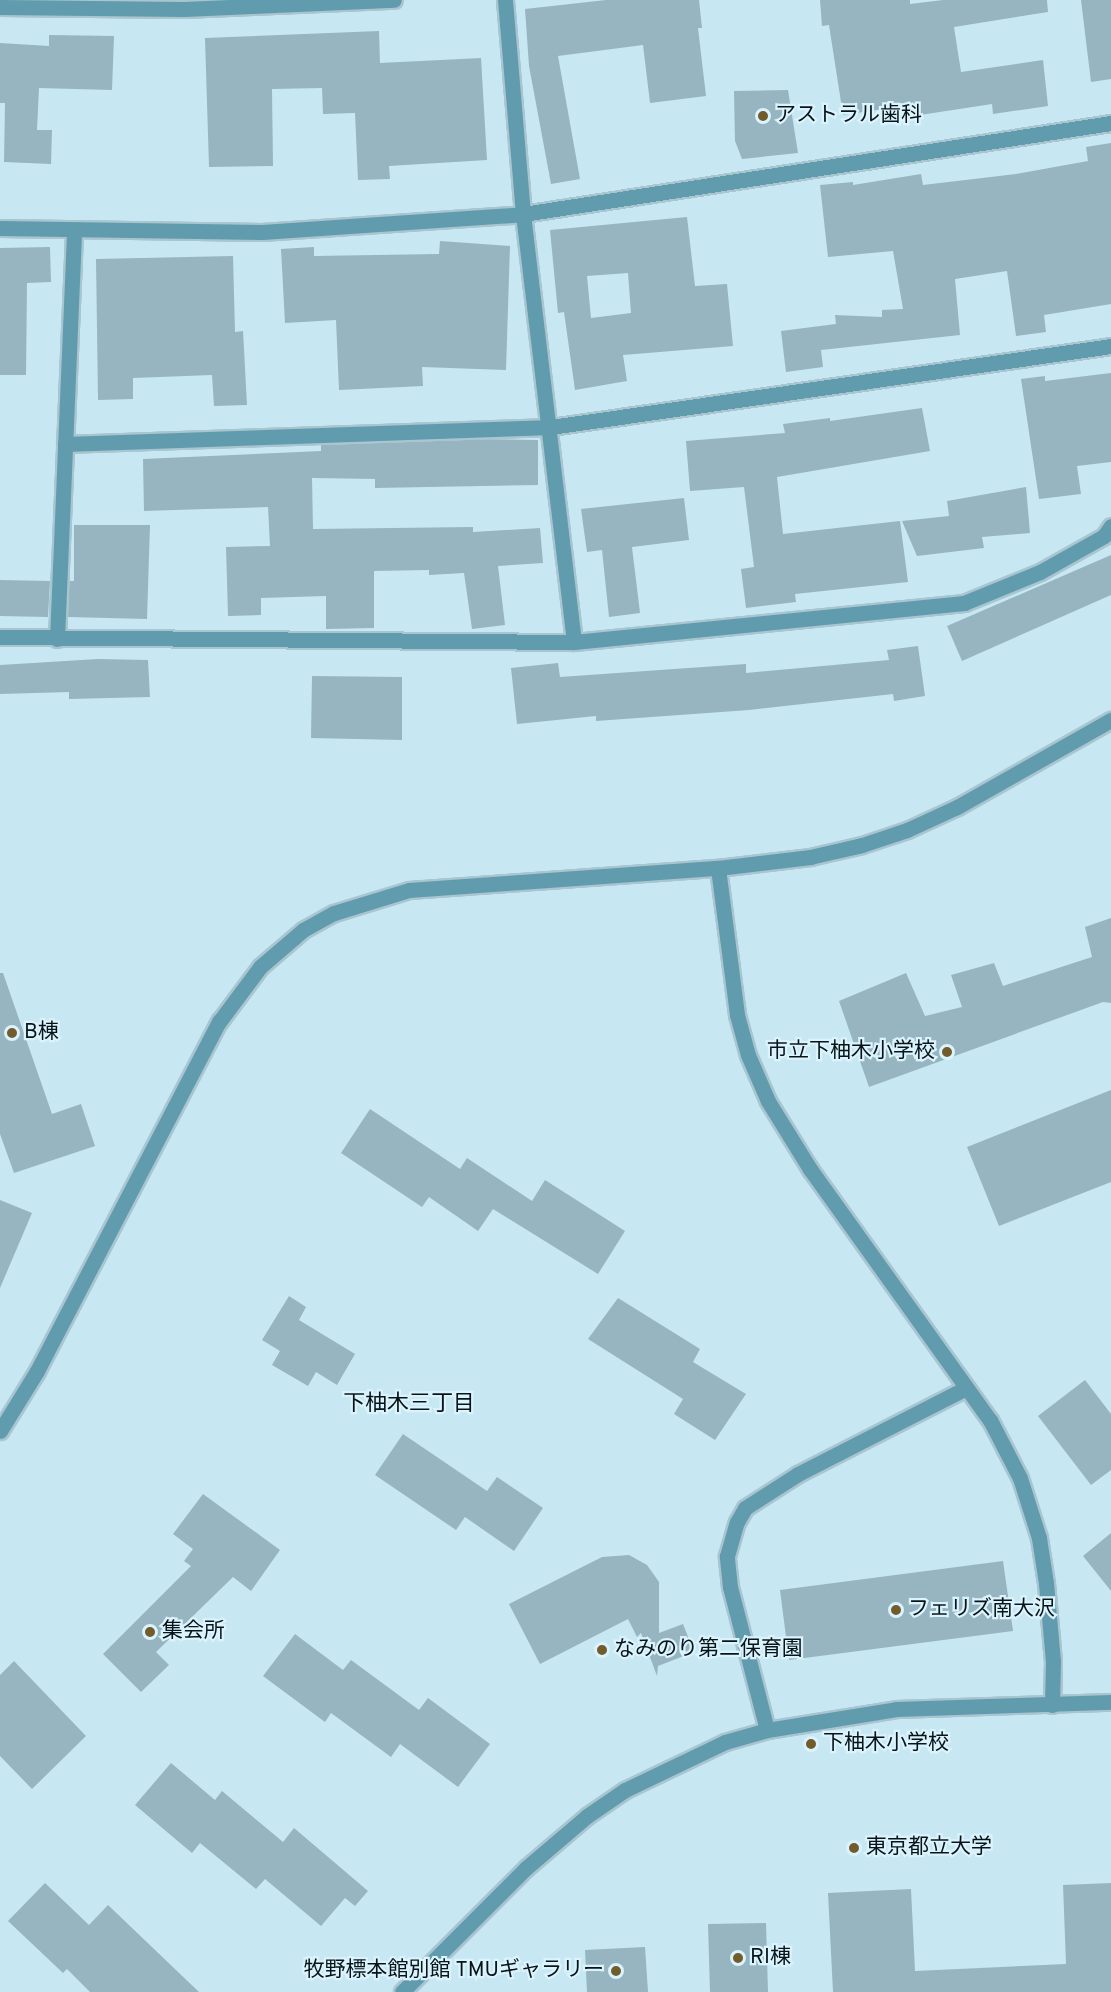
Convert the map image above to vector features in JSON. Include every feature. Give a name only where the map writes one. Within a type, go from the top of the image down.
[{"type":"street","points":[[0,7],[183,9],[394,0]]},
{"type":"street","points":[[506,0],[523,214],[551,427],[574,642]]},
{"type":"street","points":[[0,228],[74,231],[262,231],[523,214],[1111,123]]},
{"type":"street","points":[[57,639],[74,231]]},
{"type":"street","points":[[65,444],[551,427],[1111,346]]},
{"type":"street","points":[[0,637],[574,642],[964,603],[1040,572],[1104,536],[1111,526]]},
{"type":"street","points":[[0,1431],[37,1371],[219,1022],[260,967],[303,930],[334,913],[409,890],[718,868],[810,857],[907,830],[957,807],[1111,720]]},
{"type":"street","points":[[718,868],[733,992],[756,1077],[788,1138],[966,1388],[1008,1452],[1033,1515],[1053,1661],[1052,1705]]},
{"type":"street","points":[[767,1730],[730,1587],[727,1556],[737,1522],[745,1508],[798,1474],[966,1388]]},
{"type":"street","points":[[402,1992],[526,1868],[587,1816],[625,1790],[679,1762],[767,1730],[896,1709],[1111,1702]]},
{"type":"building","points":[[606,0],[699,0],[702,28],[698,28],[706,96],[650,103],[643,45],[558,56],[580,179],[551,184],[529,66],[525,9]]},
{"type":"building","points":[[820,0],[910,0],[910,4],[943,0],[1047,0],[1048,12],[954,27],[961,72],[1043,60],[1048,106],[993,114],[992,104],[920,115],[918,104],[843,115],[829,25],[822,26]]},
{"type":"building","points":[[1081,0],[1111,0],[1111,79],[1091,82]]},
{"type":"building","points":[[379,31],[380,63],[481,58],[487,160],[389,166],[390,179],[358,180],[355,113],[323,114],[322,88],[272,89],[273,166],[209,167],[205,38]]},
{"type":"building","points":[[49,35],[114,36],[112,90],[39,88],[37,130],[52,130],[51,164],[4,162],[5,103],[0,103],[0,43],[49,46]]},
{"type":"building","name":"アストラル歯科","points":[[788,90],[798,153],[742,159],[735,141],[734,91]]},
{"type":"building","points":[[1111,143],[1111,304],[1044,315],[1046,332],[1016,336],[1007,271],[955,279],[960,335],[821,350],[823,367],[786,372],[781,331],[836,324],[835,315],[882,317],[882,310],[903,309],[893,251],[828,257],[820,185],[853,182],[853,185],[921,174],[923,185],[1016,174],[1088,161],[1086,147]]},
{"type":"building","points":[[687,217],[695,286],[727,284],[733,346],[623,355],[627,381],[575,390],[564,312],[558,313],[550,230]],"holes":[[[628,273],[631,313],[591,318],[587,276]]]},
{"type":"building","points":[[440,241],[510,246],[506,370],[422,367],[423,386],[339,390],[336,320],[285,323],[281,249],[314,247],[314,256],[439,254]]},
{"type":"building","points":[[50,247],[51,282],[27,283],[26,375],[0,375],[0,248]]},
{"type":"building","points":[[233,256],[235,332],[243,331],[247,405],[214,406],[212,375],[133,378],[133,399],[98,400],[96,259]]},
{"type":"building","points":[[1111,373],[1111,462],[1077,466],[1081,494],[1039,499],[1021,379],[1045,376],[1045,381]]},
{"type":"building","points":[[922,408],[930,451],[777,477],[783,534],[900,521],[908,582],[795,594],[796,602],[746,608],[741,569],[754,567],[744,487],[690,491],[686,441],[785,433],[783,424],[830,418],[830,421]]},
{"type":"building","points":[[477,439],[538,440],[538,485],[375,488],[375,479],[312,478],[313,529],[473,527],[473,532],[540,528],[543,563],[498,566],[505,625],[472,629],[464,573],[429,575],[429,570],[374,571],[374,628],[326,629],[326,596],[261,598],[261,615],[228,616],[226,547],[270,546],[268,507],[144,511],[143,459],[321,451],[321,445]]},
{"type":"building","points":[[1026,487],[1030,533],[982,537],[984,548],[917,556],[902,521],[949,516],[947,501]]},
{"type":"building","points":[[684,498],[689,540],[632,547],[640,613],[609,617],[602,550],[587,552],[581,509]]},
{"type":"building","points":[[74,525],[150,525],[147,619],[68,617],[69,581],[74,581]]},
{"type":"building","points":[[1111,555],[1111,595],[962,661],[947,626]]},
{"type":"building","points":[[0,580],[50,581],[48,617],[0,616]]},
{"type":"building","points":[[918,646],[925,696],[894,701],[893,694],[749,710],[596,721],[596,716],[517,724],[511,668],[558,663],[560,677],[746,664],[746,673],[889,660],[887,650]]},
{"type":"building","points":[[98,659],[148,660],[150,697],[69,699],[69,692],[0,694],[0,665]]},
{"type":"building","points":[[312,676],[402,677],[402,740],[311,738]]},
{"type":"building","points":[[1111,918],[1111,1003],[1103,1002],[869,1087],[839,1001],[906,973],[925,1016],[962,1007],[951,975],[994,963],[1003,986],[1092,957],[1085,927]]},
{"type":"building","name":"B棟","points":[[0,973],[3,973],[52,1114],[81,1104],[95,1146],[14,1173],[0,1134]]},
{"type":"building","points":[[1111,1090],[1111,1182],[999,1226],[967,1147]]},
{"type":"building","points":[[370,1109],[460,1169],[467,1158],[532,1201],[545,1180],[625,1231],[598,1274],[493,1209],[478,1231],[429,1197],[422,1207],[341,1153]]},
{"type":"building","points":[[0,1200],[32,1213],[0,1288]]},
{"type":"building","points":[[289,1296],[306,1307],[299,1320],[355,1354],[337,1385],[316,1372],[308,1386],[272,1365],[280,1351],[262,1340]]},
{"type":"building","points":[[618,1298],[700,1349],[693,1362],[746,1394],[715,1440],[674,1414],[683,1399],[588,1339]]},
{"type":"building","points":[[1085,1380],[1111,1414],[1111,1470],[1091,1485],[1038,1416]]},
{"type":"building","points":[[403,1434],[487,1491],[497,1477],[543,1508],[514,1551],[465,1517],[456,1530],[375,1475]]},
{"type":"building","points":[[203,1494],[280,1550],[251,1591],[233,1577],[156,1652],[169,1665],[141,1692],[103,1654],[191,1566],[184,1561],[193,1549],[173,1534]]},
{"type":"building","points":[[1111,1533],[1111,1591],[1083,1556]]},
{"type":"building","points":[[629,1555],[647,1565],[659,1582],[659,1633],[683,1624],[694,1652],[658,1666],[657,1676],[641,1633],[637,1637],[628,1619],[540,1664],[509,1604],[602,1557]]},
{"type":"building","name":"フェリズ南大沢","points":[[1003,1561],[1013,1631],[789,1660],[780,1590]]},
{"type":"building","points":[[295,1634],[343,1670],[351,1660],[419,1710],[428,1698],[490,1744],[458,1787],[400,1744],[391,1757],[331,1713],[325,1722],[263,1676]]},
{"type":"building","points":[[14,1661],[86,1736],[32,1789],[0,1756],[0,1675]]},
{"type":"building","points":[[171,1763],[215,1800],[222,1791],[283,1842],[294,1828],[368,1891],[355,1906],[345,1898],[321,1926],[265,1879],[256,1889],[200,1843],[192,1853],[135,1805]]},
{"type":"building","points":[[45,1883],[89,1925],[108,1905],[199,1992],[90,1992],[67,1969],[63,1973],[8,1921]]},
{"type":"building","points":[[1111,1883],[1111,1992],[833,1992],[828,1893],[911,1889],[915,1971],[1066,1964],[1063,1885]]},
{"type":"building","name":"RI棟","points":[[766,1923],[768,1992],[710,1992],[708,1924]]},
{"type":"building","name":"牧野標本館別館 TMUギャラリー","points":[[645,1947],[648,1992],[587,1992],[585,1950]]},
{"type":"place","name":"アストラル歯科","points":[[763,116]]},
{"type":"place","name":"B棟","points":[[12,1033]]},
{"type":"place","name":"市立下柚木小学校","points":[[947,1052]]},
{"type":"place","name":"フェリズ南大沢","points":[[896,1610]]},
{"type":"place","name":"集会所","points":[[150,1632]]},
{"type":"place","name":"なみのり第二保育園","points":[[602,1650]]},
{"type":"place","name":"下柚木小学校","points":[[811,1744]]},
{"type":"place","name":"東京都立大学","points":[[854,1848]]},
{"type":"place","name":"RI棟","points":[[738,1958]]},
{"type":"place","name":"牧野標本館別館 TMUギャラリー","points":[[616,1971]]},
{"type":"district","name":"下柚木三丁目","points":[[409,1405]]}]
